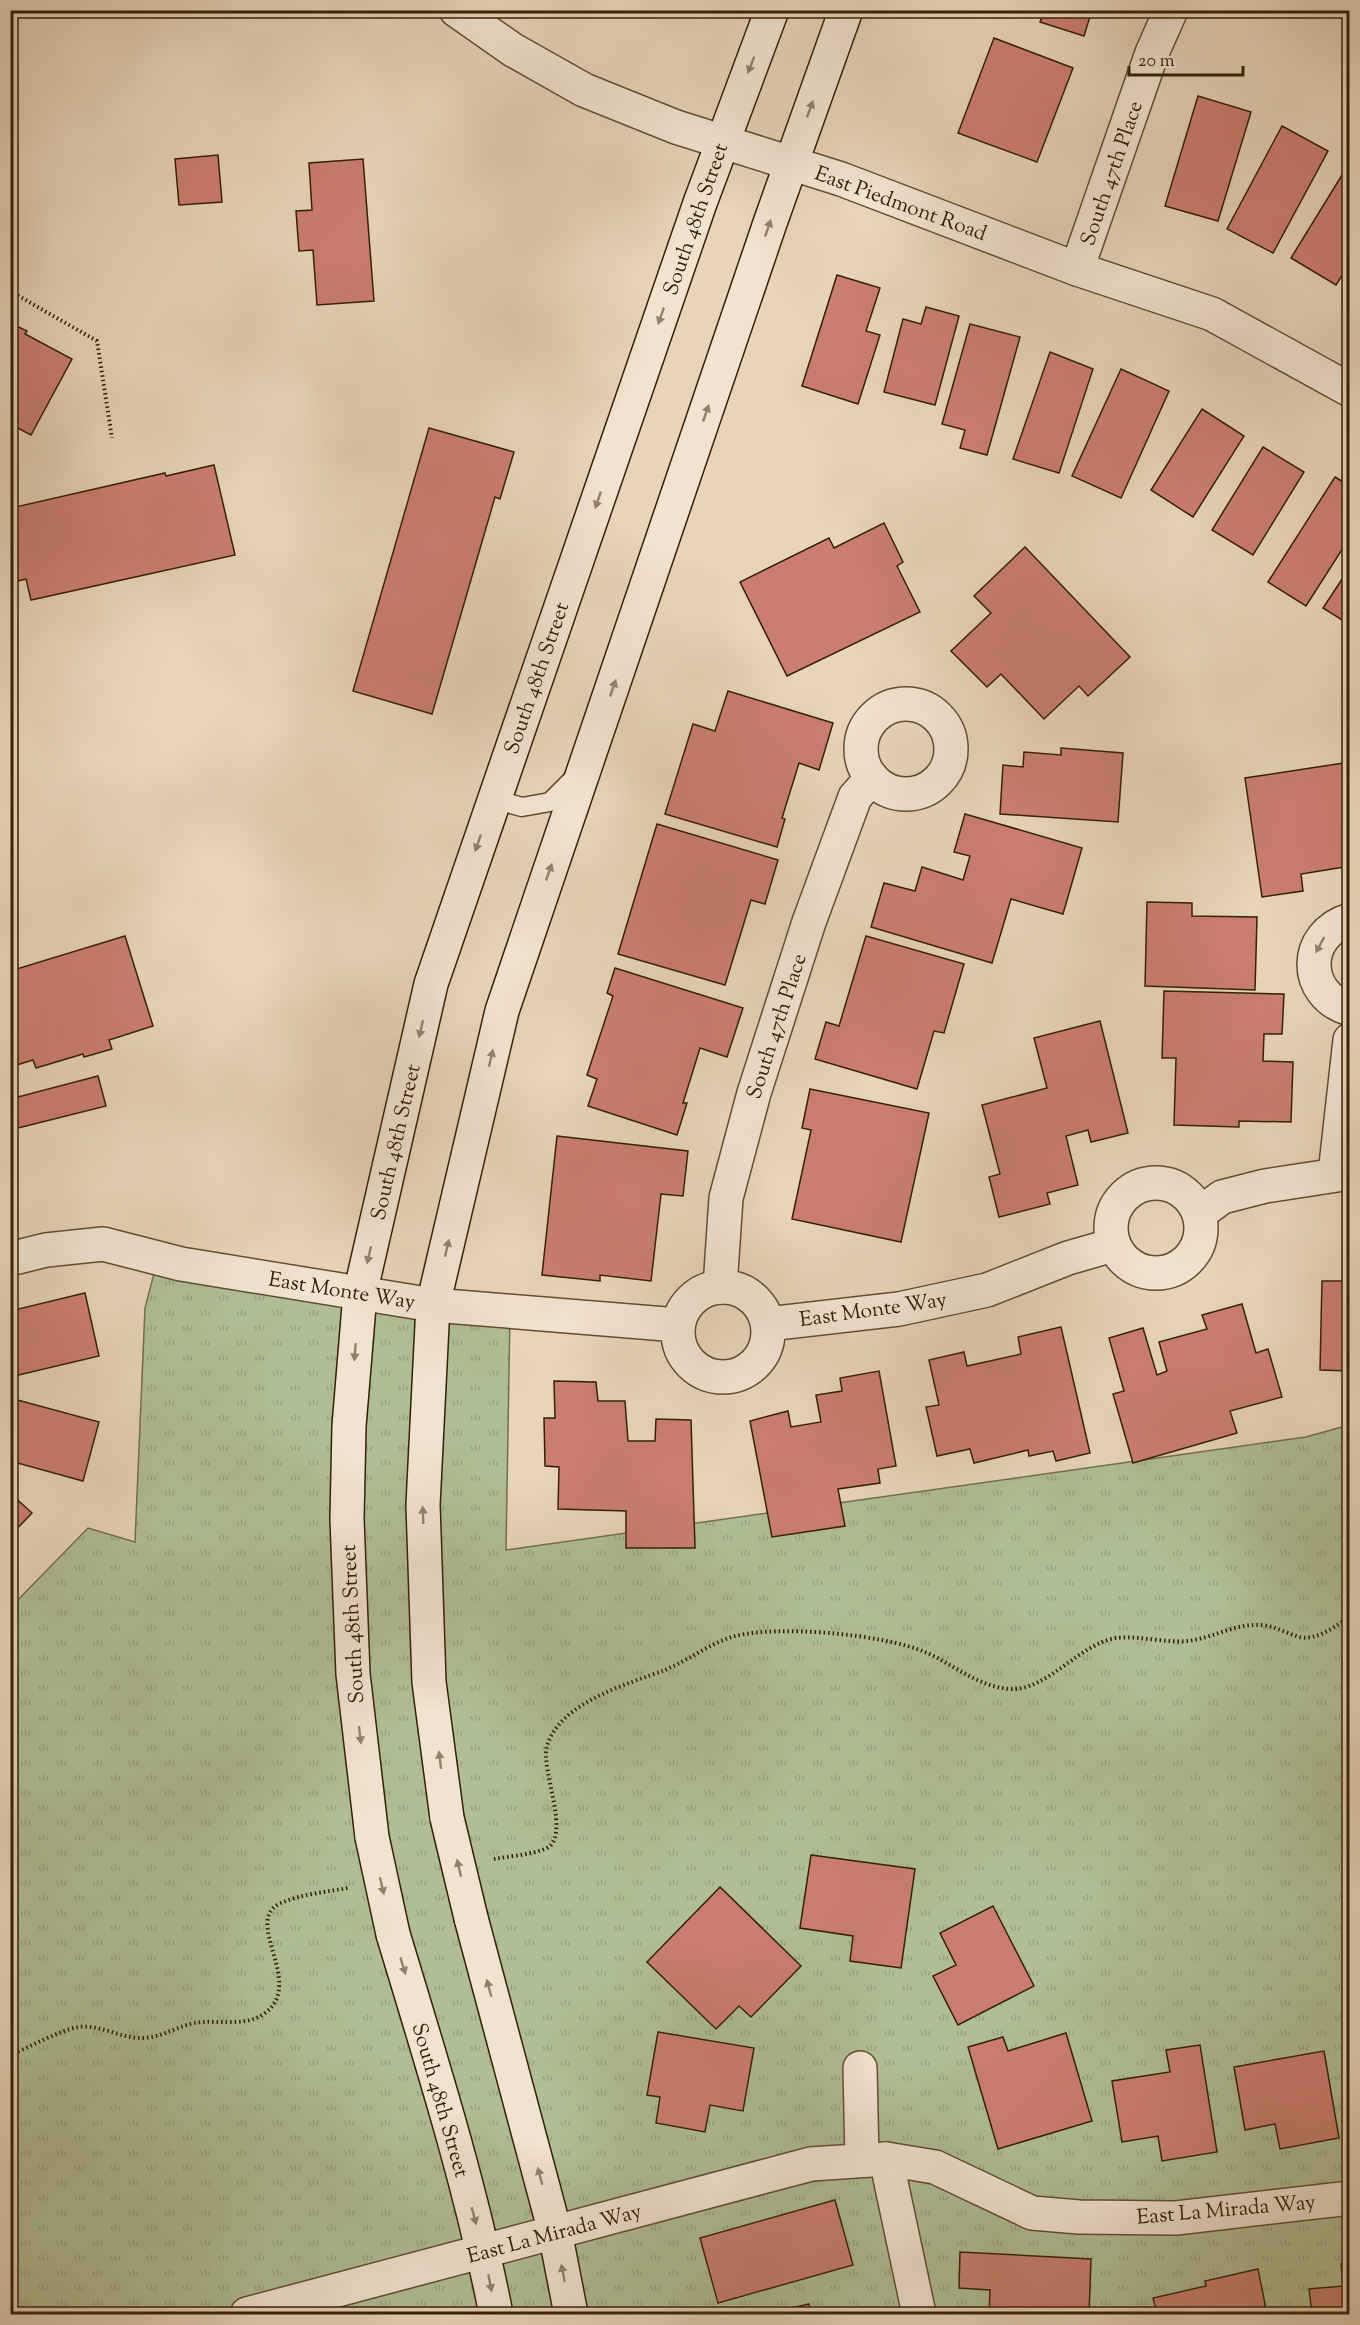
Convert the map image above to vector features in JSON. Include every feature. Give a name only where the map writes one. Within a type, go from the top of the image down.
[{"type":"street","name":"East Piedmont Road","points":[[456,10],[513,50],[584,90],[722,142],[894,199],[1077,269],[1212,314],[1350,390]]},
{"type":"street","name":"South 48th Street","points":[[496,2314],[484,2252],[450,2124],[393,1934],[372,1837],[353,1674],[347,1519],[349,1426],[360,1294],[431,984],[493,799],[722,142],[772,10]]},
{"type":"street","points":[[571,2314],[555,2232],[471,1918],[447,1818],[429,1682],[423,1505],[433,1305],[502,1011],[791,164],[846,10]]},
{"type":"street","name":"South 47th Place","points":[[1077,269],[1152,53],[1171,10]]},
{"type":"street","name":"South 47th Place","points":[[720,1287],[726,1198],[754,1093],[809,922],[855,797],[872,778]]},
{"type":"street","points":[[1350,921],[1333,927],[1322,938],[1315,952],[1313,968],[1317,983],[1326,996],[1338,1005],[1350,1008]]},
{"type":"street","points":[[1199,1214],[1222,1197],[1265,1186],[1342,1174],[1350,1040]]},
{"type":"street","points":[[1162,1184],[1182,1191],[1193,1201],[1199,1214],[1201,1229],[1198,1245],[1190,1258],[1171,1270],[1148,1273],[1133,1268],[1121,1258],[1113,1245],[1110,1231],[1114,1210],[1127,1192],[1140,1185],[1162,1184]]},
{"type":"street","name":"East Monte Way","points":[[10,1259],[46,1250],[103,1244],[181,1264],[433,1305],[678,1325]]},
{"type":"street","name":"East Monte Way","points":[[768,1324],[899,1309],[987,1290],[1068,1258],[1113,1245]]},
{"type":"street","points":[[720,1287],[746,1292],[756,1300],[768,1324],[768,1338],[764,1352],[744,1372],[730,1377],[702,1372],[691,1364],[682,1352],[678,1325],[683,1310],[692,1298],[705,1290],[720,1287]]},
{"type":"street","points":[[860,2068],[874,2159],[919,2314]]},
{"type":"street","name":"East La Mirada Way","points":[[247,2314],[811,2164],[874,2159],[935,2167],[1032,2213],[1079,2217],[1176,2218],[1350,2198]]},
{"type":"lane","points":[[493,799],[522,807],[550,802],[584,768]]},
{"type":"path","points":[[10,291],[97,340],[112,438]]},
{"type":"path","points":[[523,1853],[547,1848],[556,1838],[557,1823],[547,1767],[546,1747],[557,1727],[574,1712],[612,1688],[666,1669],[714,1644],[736,1636],[822,1633],[873,1640],[924,1652],[979,1681],[1013,1689],[1030,1686],[1100,1643],[1117,1638],[1192,1641],[1233,1628],[1260,1625],[1300,1637],[1315,1637],[1350,1616]]},
{"type":"path","points":[[10,2055],[78,2027],[94,2028],[140,2038],[157,2037],[194,2023],[253,2020],[265,2014],[276,2003],[280,1975],[266,1924],[271,1910],[281,1903],[321,1893]]},
{"type":"green space","points":[[158,1258],[510,1311],[506,1550],[1306,1437],[1349,1425],[1349,2314],[11,2314],[10,1608],[88,1528],[135,1542],[145,1308]]},
{"type":"building","points":[[1044,10],[1092,10],[1084,36],[1040,22]]},
{"type":"building","points":[[994,38],[1073,68],[1037,162],[958,133]]},
{"type":"building","points":[[1198,96],[1251,112],[1218,221],[1165,206]]},
{"type":"building","points":[[1282,126],[1328,151],[1273,253],[1227,229]]},
{"type":"building","points":[[218,155],[222,202],[179,205],[175,159]]},
{"type":"building","points":[[363,159],[374,301],[317,305],[313,250],[299,251],[296,211],[312,210],[309,163]]},
{"type":"building","points":[[1350,162],[1350,263],[1336,285],[1291,258]]},
{"type":"building","points":[[837,275],[880,288],[866,331],[880,335],[858,404],[802,386]]},
{"type":"building","points":[[926,307],[959,316],[935,405],[884,392],[903,319],[921,324]]},
{"type":"building","points":[[10,323],[27,331],[25,334],[72,359],[31,435],[10,424]]},
{"type":"building","points":[[970,324],[1020,337],[987,455],[960,448],[965,430],[942,424]]},
{"type":"building","points":[[1050,352],[1093,369],[1059,473],[1013,459]]},
{"type":"building","points":[[1121,369],[1169,391],[1121,498],[1072,476]]},
{"type":"building","points":[[1202,409],[1244,436],[1193,517],[1151,490]]},
{"type":"building","points":[[429,428],[514,452],[500,499],[495,497],[432,714],[353,691]]},
{"type":"building","points":[[1263,447],[1304,472],[1253,555],[1212,530]]},
{"type":"building","points":[[214,465],[235,555],[31,600],[26,579],[10,583],[10,529],[15,528],[11,508],[165,473],[166,476]]},
{"type":"building","points":[[1335,477],[1350,486],[1350,537],[1306,606],[1268,582]]},
{"type":"building","points":[[884,523],[903,562],[897,566],[920,612],[787,676],[740,582],[829,538],[834,548]]},
{"type":"building","points":[[1025,547],[1130,657],[1088,696],[1079,686],[1044,719],[1001,674],[987,687],[951,651],[991,613],[974,596]]},
{"type":"building","points":[[1350,567],[1350,625],[1323,608]]},
{"type":"building","points":[[728,691],[833,723],[819,770],[799,763],[782,818],[785,819],[777,847],[665,814],[693,724],[715,731]]},
{"type":"building","points":[[1061,748],[1123,753],[1118,822],[1000,814],[1003,765],[1023,767],[1024,752],[1061,755]]},
{"type":"building","points":[[1350,762],[1350,866],[1301,874],[1303,891],[1262,897],[1245,778]]},
{"type":"building","points":[[965,814],[1082,848],[1063,914],[1011,899],[992,963],[871,927],[884,883],[915,891],[922,867],[963,880],[970,856],[954,852]]},
{"type":"building","points":[[657,824],[778,860],[765,904],[751,900],[725,985],[618,954]]},
{"type":"building","points":[[1147,902],[1192,903],[1192,916],[1257,917],[1255,990],[1145,986]]},
{"type":"building","points":[[125,936],[153,1026],[109,1040],[112,1049],[84,1057],[83,1054],[36,1068],[33,1060],[10,1067],[10,971]]},
{"type":"building","points":[[866,936],[964,964],[944,1033],[934,1031],[917,1089],[815,1059],[826,1022],[839,1026]]},
{"type":"building","points":[[615,968],[743,1008],[727,1057],[700,1048],[683,1103],[687,1103],[677,1135],[588,1106],[597,1079],[587,1075],[613,996],[607,993]]},
{"type":"building","points":[[1164,991],[1284,994],[1282,1034],[1264,1034],[1263,1061],[1293,1062],[1291,1122],[1239,1121],[1239,1127],[1174,1125],[1176,1058],[1162,1058]]},
{"type":"building","points":[[1100,1021],[1128,1133],[1091,1142],[1088,1130],[1066,1136],[1078,1185],[1047,1193],[1050,1204],[999,1217],[989,1177],[1000,1174],[982,1105],[1047,1088],[1034,1038]]},
{"type":"building","points":[[98,1076],[106,1106],[10,1130],[10,1099]]},
{"type":"building","points":[[810,1089],[929,1113],[901,1242],[792,1219],[811,1130],[802,1128]]},
{"type":"building","points":[[557,1136],[688,1151],[683,1196],[661,1194],[651,1281],[600,1275],[600,1281],[542,1275]]},
{"type":"building","points":[[1322,1281],[1350,1281],[1350,1371],[1320,1370]]},
{"type":"building","points":[[85,1293],[99,1356],[10,1377],[10,1311]]},
{"type":"building","points":[[1242,1304],[1256,1353],[1268,1349],[1282,1397],[1230,1411],[1237,1433],[1133,1463],[1113,1394],[1124,1391],[1109,1338],[1143,1328],[1157,1375],[1167,1371],[1159,1342],[1207,1329],[1202,1315]]},
{"type":"building","points":[[1061,1327],[1090,1453],[1056,1461],[1053,1451],[1029,1456],[1028,1450],[974,1463],[970,1449],[937,1456],[926,1407],[939,1405],[929,1360],[964,1352],[967,1366],[1021,1354],[1018,1337]]},
{"type":"building","points":[[879,1371],[896,1466],[878,1469],[880,1483],[838,1489],[845,1526],[772,1537],[750,1421],[788,1411],[791,1427],[821,1422],[816,1395],[842,1391],[840,1378]]},
{"type":"building","points":[[554,1381],[596,1382],[598,1401],[625,1401],[628,1441],[655,1441],[656,1419],[691,1420],[695,1548],[626,1548],[626,1511],[558,1509],[559,1467],[545,1466],[544,1418],[555,1418]]},
{"type":"building","points":[[10,1398],[99,1422],[83,1481],[10,1461]]},
{"type":"building","points":[[10,1493],[32,1513],[10,1536]]},
{"type":"building","points":[[811,1855],[915,1869],[901,1968],[850,1961],[853,1936],[800,1928]]},
{"type":"building","points":[[720,1887],[801,1966],[751,2017],[739,2006],[716,2029],[647,1962]]},
{"type":"building","points":[[993,1906],[1034,1986],[958,2025],[933,1976],[956,1965],[940,1933]]},
{"type":"building","points":[[658,2032],[754,2048],[743,2111],[710,2105],[705,2132],[656,2123],[660,2097],[647,2095]]},
{"type":"building","points":[[1066,2033],[1092,2121],[998,2149],[968,2047],[1003,2037],[1008,2051]]},
{"type":"building","points":[[1200,2045],[1217,2152],[1162,2161],[1158,2136],[1122,2142],[1112,2081],[1170,2072],[1166,2050]]},
{"type":"building","points":[[1324,2051],[1339,2138],[1280,2149],[1275,2124],[1245,2130],[1234,2067]]},
{"type":"building","points":[[835,2200],[853,2265],[718,2303],[700,2238]]},
{"type":"building","points":[[960,2252],[1091,2259],[1089,2314],[989,2314],[990,2290],[959,2288]]},
{"type":"building","points":[[1350,2263],[1350,2314],[1312,2314],[1309,2289],[1343,2286],[1341,2264]]},
{"type":"building","points":[[1258,2269],[1267,2314],[1157,2314],[1153,2298],[1206,2286],[1205,2281]]},
{"type":"building","points":[[809,2304],[811,2314],[765,2314]]}]
